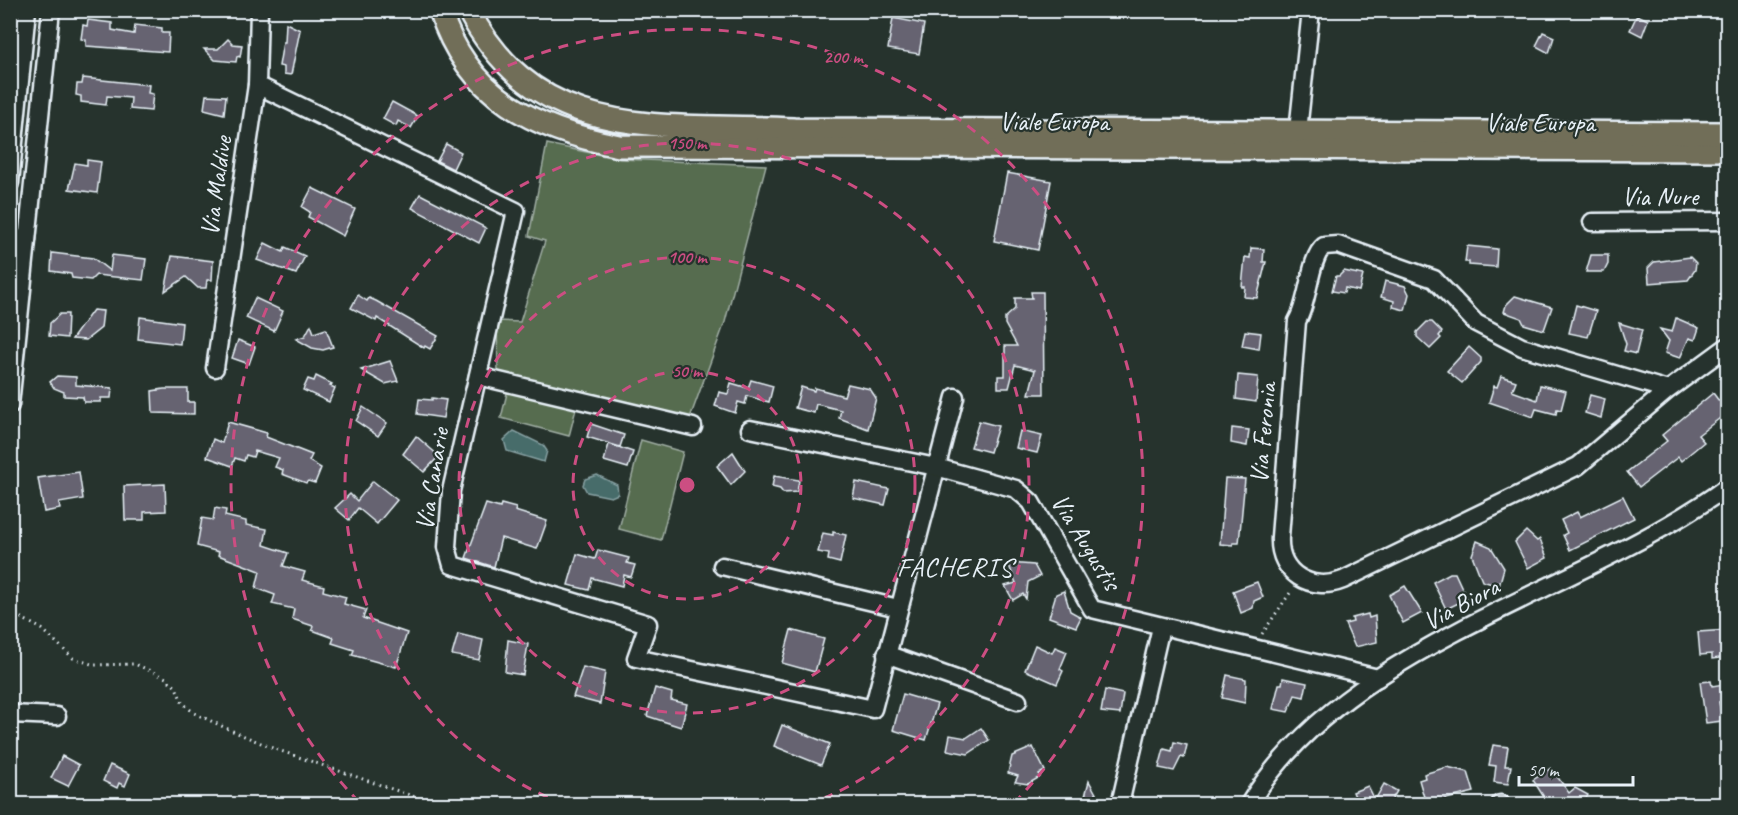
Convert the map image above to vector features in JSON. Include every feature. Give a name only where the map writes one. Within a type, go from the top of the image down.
[{"type":"main road","name":"Viale Europa","points":[[440,10],[454,44],[472,71],[494,95],[541,125],[576,138],[619,146],[1728,150]]},
{"type":"main road","name":"Viale Europa","points":[[468,10],[493,51],[528,85],[578,111],[602,118],[670,125],[794,129],[1728,133]]},
{"type":"street","points":[[10,183],[27,10]]},
{"type":"street","points":[[10,405],[51,10]]},
{"type":"street","name":"Via Maldive","points":[[215,368],[256,85],[259,10]]},
{"type":"street","points":[[1298,131],[1311,10]]},
{"type":"street","name":"Via Canarie","points":[[256,85],[516,211],[451,491],[447,547],[452,565],[648,624],[636,658],[873,709],[886,654]]},
{"type":"street","name":"Via Nure","points":[[1592,222],[1728,221]]},
{"type":"street","points":[[10,237],[27,240]]},
{"type":"street","name":"Via Feronia","points":[[1302,580],[1291,572],[1283,559],[1280,537],[1297,321],[1304,310],[1317,255],[1324,246],[1338,245],[1434,279],[1476,323],[1522,347],[1668,390]]},
{"type":"street","points":[[1302,580],[1317,585],[1334,583],[1578,466],[1668,390],[1728,346]]},
{"type":"street","points":[[478,376],[693,427]]},
{"type":"street","points":[[955,398],[886,654],[1018,700]]},
{"type":"street","name":"Via Augustis","points":[[750,429],[936,467],[1016,489],[1031,502],[1092,609],[1378,678]]},
{"type":"street","name":"Via Biora","points":[[1249,804],[1266,776],[1311,728],[1378,678],[1472,625],[1688,515],[1728,486]]},
{"type":"street","points":[[722,566],[898,608]]},
{"type":"street","points":[[1120,804],[1161,627]]},
{"type":"street","points":[[10,714],[57,716]]},
{"type":"path","points":[[1255,648],[1285,597],[1302,580]]},
{"type":"path","points":[[10,612],[42,629],[73,658],[94,664],[135,664],[166,678],[176,687],[182,702],[194,713],[275,749],[430,802],[474,804]]},
{"type":"green space","points":[[547,144],[620,159],[766,165],[725,322],[687,426],[498,373],[497,321],[520,322],[545,241],[529,236]]},
{"type":"green space","points":[[508,389],[577,405],[569,436],[501,418]]},
{"type":"green space","points":[[641,440],[683,452],[661,540],[619,529]]},
{"type":"water","points":[[514,431],[543,445],[547,451],[544,462],[507,451],[504,440]]},
{"type":"water","points":[[597,475],[617,485],[618,494],[611,497],[587,492],[583,485],[585,479]]},
{"type":"building","points":[[1637,15],[1648,20],[1642,36],[1630,30]]},
{"type":"building","points":[[893,18],[924,24],[919,54],[888,49]]},
{"type":"building","points":[[88,20],[112,23],[112,30],[134,34],[135,25],[162,28],[162,33],[169,33],[168,52],[86,46],[86,40],[81,39],[83,25],[87,26]]},
{"type":"building","points":[[286,23],[300,30],[291,75],[284,74],[284,67],[279,66],[283,42],[285,42]]},
{"type":"building","points":[[1543,32],[1554,37],[1549,53],[1536,46]]},
{"type":"building","points":[[228,39],[233,44],[242,45],[240,57],[237,56],[236,62],[215,60],[204,49],[218,49]]},
{"type":"building","points":[[83,78],[149,85],[148,93],[153,94],[151,111],[130,109],[131,98],[107,96],[106,105],[81,102],[81,96],[76,95],[77,84],[82,84]]},
{"type":"building","points":[[206,95],[226,96],[224,114],[204,109]]},
{"type":"building","points":[[392,102],[418,116],[411,128],[398,121],[396,126],[383,119]]},
{"type":"building","points":[[446,144],[461,152],[453,169],[437,161]]},
{"type":"building","points":[[87,160],[101,162],[97,193],[69,189],[75,163],[87,165]]},
{"type":"building","points":[[1007,173],[1051,181],[1038,250],[994,241]]},
{"type":"building","points":[[312,188],[355,209],[343,236],[308,217],[310,212],[302,207]]},
{"type":"building","points":[[420,194],[486,228],[479,243],[412,208]]},
{"type":"building","points":[[265,243],[283,252],[285,247],[305,256],[296,274],[257,260]]},
{"type":"building","points":[[1467,246],[1497,249],[1496,267],[1469,265],[1469,262],[1465,262]]},
{"type":"building","points":[[1251,248],[1264,249],[1263,262],[1266,262],[1257,298],[1244,297],[1245,287],[1242,287],[1245,257],[1250,258]]},
{"type":"building","points":[[52,253],[93,258],[110,271],[112,255],[146,259],[143,280],[96,275],[91,280],[72,278],[71,274],[51,271]]},
{"type":"building","points":[[1591,255],[1608,255],[1608,264],[1604,272],[1586,272]]},
{"type":"building","points":[[172,256],[213,261],[212,280],[207,280],[206,288],[198,288],[186,277],[165,291]]},
{"type":"building","points":[[1690,257],[1696,263],[1695,270],[1688,280],[1649,283],[1648,268],[1654,262]]},
{"type":"building","points":[[1344,271],[1363,275],[1359,291],[1345,288],[1344,293],[1332,291],[1336,276]]},
{"type":"building","points":[[1385,281],[1405,286],[1409,294],[1405,310],[1393,307],[1394,301],[1381,297]]},
{"type":"building","points":[[1031,292],[1043,292],[1044,394],[1029,394],[1035,370],[1015,365],[1009,388],[998,388],[998,376],[1005,376],[1005,346],[1017,346],[1005,324],[1005,318],[1015,309],[1015,298],[1032,298]]},
{"type":"building","points":[[358,295],[367,301],[369,298],[376,301],[438,336],[430,349],[425,346],[424,348],[377,318],[376,321],[351,308]]},
{"type":"building","points":[[1515,296],[1552,307],[1544,330],[1524,324],[1521,318],[1504,312],[1506,305]]},
{"type":"building","points":[[255,298],[283,311],[274,331],[246,318]]},
{"type":"building","points":[[1576,305],[1596,311],[1588,337],[1569,333]]},
{"type":"building","points":[[93,310],[103,311],[101,328],[86,340],[72,339]]},
{"type":"building","points":[[60,314],[68,314],[67,338],[49,336],[50,323]]},
{"type":"building","points":[[140,317],[182,323],[180,344],[138,339]]},
{"type":"building","points":[[1676,318],[1699,328],[1695,340],[1689,338],[1680,358],[1665,353],[1669,341],[1660,329],[1672,332]]},
{"type":"building","points":[[1427,322],[1432,322],[1442,332],[1439,336],[1441,338],[1430,349],[1417,337],[1417,332]]},
{"type":"building","points":[[1619,323],[1642,330],[1636,354],[1624,351],[1626,344]]},
{"type":"building","points":[[311,325],[314,333],[326,329],[333,347],[323,350],[312,348],[296,339],[305,336]]},
{"type":"building","points":[[1245,331],[1261,333],[1259,349],[1242,346]]},
{"type":"building","points":[[238,340],[255,347],[249,364],[232,358]]},
{"type":"building","points":[[1469,347],[1481,358],[1481,362],[1462,383],[1447,371]]},
{"type":"building","points":[[390,361],[398,381],[385,384],[361,370]]},
{"type":"building","points":[[1238,375],[1258,377],[1256,402],[1236,399]]},
{"type":"building","points":[[57,376],[76,377],[76,385],[112,388],[111,398],[101,398],[101,402],[84,402],[83,397],[64,396],[64,392],[54,388],[50,382]]},
{"type":"building","points":[[316,376],[335,388],[329,402],[303,390],[308,379],[314,381]]},
{"type":"building","points":[[1501,376],[1516,381],[1512,391],[1537,400],[1540,385],[1566,391],[1561,410],[1557,409],[1556,414],[1536,409],[1533,417],[1489,402],[1494,386],[1497,387]]},
{"type":"building","points":[[751,380],[773,386],[769,402],[747,396],[745,404],[738,402],[735,413],[715,406],[719,392],[728,394],[731,383],[748,388]]},
{"type":"building","points":[[848,384],[870,389],[876,398],[868,429],[839,418],[841,410],[816,404],[814,413],[795,408],[801,387],[814,391],[815,388],[844,396]]},
{"type":"building","points":[[188,389],[188,402],[194,402],[194,414],[153,413],[152,391]]},
{"type":"building","points":[[1713,393],[1719,401],[1728,395],[1728,412],[1698,435],[1704,442],[1681,461],[1678,457],[1639,487],[1627,472],[1667,441],[1662,435]]},
{"type":"building","points":[[1590,395],[1605,399],[1601,418],[1585,413]]},
{"type":"building","points":[[432,398],[446,400],[443,418],[417,414],[419,399],[432,400]]},
{"type":"building","points":[[363,407],[387,423],[378,436],[356,421]]},
{"type":"building","points":[[979,421],[998,426],[990,452],[971,447]]},
{"type":"building","points":[[228,422],[267,433],[266,437],[312,455],[309,461],[321,468],[315,483],[308,481],[306,483],[282,474],[283,470],[275,467],[279,458],[255,451],[253,457],[246,455],[244,461],[235,458],[232,466],[207,457],[213,439],[222,443]]},
{"type":"building","points":[[591,424],[624,435],[620,447],[587,437]]},
{"type":"building","points":[[1232,428],[1249,430],[1247,446],[1231,443]]},
{"type":"building","points":[[1020,431],[1042,436],[1037,453],[1016,448]]},
{"type":"building","points":[[416,436],[439,456],[424,472],[403,454]]},
{"type":"building","points":[[609,444],[633,452],[628,468],[604,461]]},
{"type":"building","points":[[733,452],[745,471],[731,485],[717,466]]},
{"type":"building","points":[[79,472],[83,499],[59,503],[60,509],[44,512],[38,478]]},
{"type":"building","points":[[774,476],[799,480],[797,492],[783,493],[780,489],[772,487]]},
{"type":"building","points":[[1225,478],[1245,479],[1239,543],[1233,543],[1233,545],[1220,544]]},
{"type":"building","points":[[373,481],[397,500],[377,524],[358,508],[349,520],[335,508],[350,494],[357,501]]},
{"type":"building","points":[[856,482],[889,489],[885,505],[853,498]]},
{"type":"building","points":[[165,484],[166,511],[144,512],[144,520],[125,520],[124,486]]},
{"type":"building","points":[[1623,496],[1634,518],[1570,550],[1563,535],[1567,533],[1561,520],[1577,512],[1580,517]]},
{"type":"building","points":[[486,504],[500,508],[501,504],[516,508],[515,511],[547,521],[537,549],[501,538],[494,567],[466,558]]},
{"type":"building","points":[[215,508],[226,510],[225,516],[246,521],[246,525],[267,529],[264,545],[288,553],[283,566],[305,572],[302,580],[324,586],[323,591],[346,597],[344,604],[366,610],[363,618],[407,633],[396,667],[352,655],[354,650],[332,643],[334,638],[312,630],[313,626],[292,619],[294,609],[272,604],[275,595],[256,588],[260,571],[218,555],[219,552],[197,546],[202,518],[213,520]]},
{"type":"building","points":[[1526,531],[1537,541],[1540,539],[1547,558],[1528,568],[1515,542]]},
{"type":"building","points":[[833,532],[846,535],[840,563],[828,560],[829,554],[818,552],[823,533],[833,535]]},
{"type":"building","points":[[1477,541],[1491,547],[1504,568],[1499,586],[1482,581],[1472,555]]},
{"type":"building","points":[[598,550],[629,558],[627,563],[635,565],[631,577],[624,575],[622,586],[592,578],[589,590],[568,585],[577,554],[595,559]]},
{"type":"building","points":[[1008,563],[1034,565],[1040,576],[1028,582],[1026,599],[1023,594],[1013,600],[1005,586],[1016,583]]},
{"type":"building","points":[[1450,573],[1455,573],[1467,599],[1446,609],[1433,582]]},
{"type":"building","points":[[1257,582],[1263,597],[1254,601],[1253,608],[1241,613],[1233,591]]},
{"type":"building","points":[[1405,586],[1422,613],[1403,623],[1389,595]]},
{"type":"building","points":[[1064,591],[1070,611],[1081,617],[1076,627],[1049,617],[1056,594]]},
{"type":"building","points":[[1368,614],[1369,618],[1375,616],[1377,642],[1355,647],[1345,624],[1353,622],[1352,618]]},
{"type":"building","points":[[791,630],[824,639],[815,672],[782,663]]},
{"type":"building","points":[[1728,630],[1728,657],[1712,659],[1712,654],[1700,655],[1698,632]]},
{"type":"building","points":[[458,634],[483,640],[479,660],[452,655]]},
{"type":"building","points":[[508,640],[528,644],[523,675],[505,672]]},
{"type":"building","points":[[1035,645],[1052,653],[1055,647],[1067,652],[1060,669],[1063,671],[1057,684],[1025,670]]},
{"type":"building","points":[[583,667],[605,672],[600,704],[573,697]]},
{"type":"building","points":[[1227,675],[1246,679],[1245,703],[1222,698]]},
{"type":"building","points":[[1283,678],[1307,683],[1304,697],[1295,695],[1288,712],[1273,709],[1279,684],[1282,684]]},
{"type":"building","points":[[1711,681],[1712,686],[1724,684],[1726,701],[1719,702],[1722,721],[1706,723],[1700,682]]},
{"type":"building","points":[[655,688],[672,693],[671,700],[687,704],[681,727],[647,716]]},
{"type":"building","points":[[1105,690],[1123,694],[1120,714],[1101,712]]},
{"type":"building","points":[[903,694],[937,704],[926,740],[893,730]]},
{"type":"building","points":[[782,725],[830,744],[821,765],[774,746]]},
{"type":"building","points":[[981,728],[989,740],[968,754],[947,750],[950,735],[966,738]]},
{"type":"building","points":[[1174,742],[1187,745],[1184,758],[1181,757],[1174,771],[1159,768],[1164,749],[1172,751]]},
{"type":"building","points":[[1493,745],[1508,747],[1505,766],[1511,766],[1508,784],[1494,782],[1496,766],[1489,765]]},
{"type":"building","points":[[1033,747],[1045,771],[1028,784],[1015,782],[1018,776],[1008,773],[1012,756]]},
{"type":"building","points":[[62,756],[79,765],[68,786],[51,778]]},
{"type":"building","points":[[110,765],[130,774],[125,786],[119,783],[117,788],[103,781]]},
{"type":"building","points":[[1447,767],[1468,772],[1474,792],[1426,804],[1419,780],[1425,778],[1424,774]]},
{"type":"building","points":[[1551,768],[1569,793],[1575,788],[1588,795],[1583,804],[1547,802],[1533,780]]},
{"type":"building","points":[[1089,781],[1099,799],[1083,804]]},
{"type":"building","points":[[1384,784],[1397,791],[1390,803],[1358,804],[1353,792],[1368,786],[1375,800]]},
{"type":"district","name":"FACHERIS","points":[[955,567]]}]
